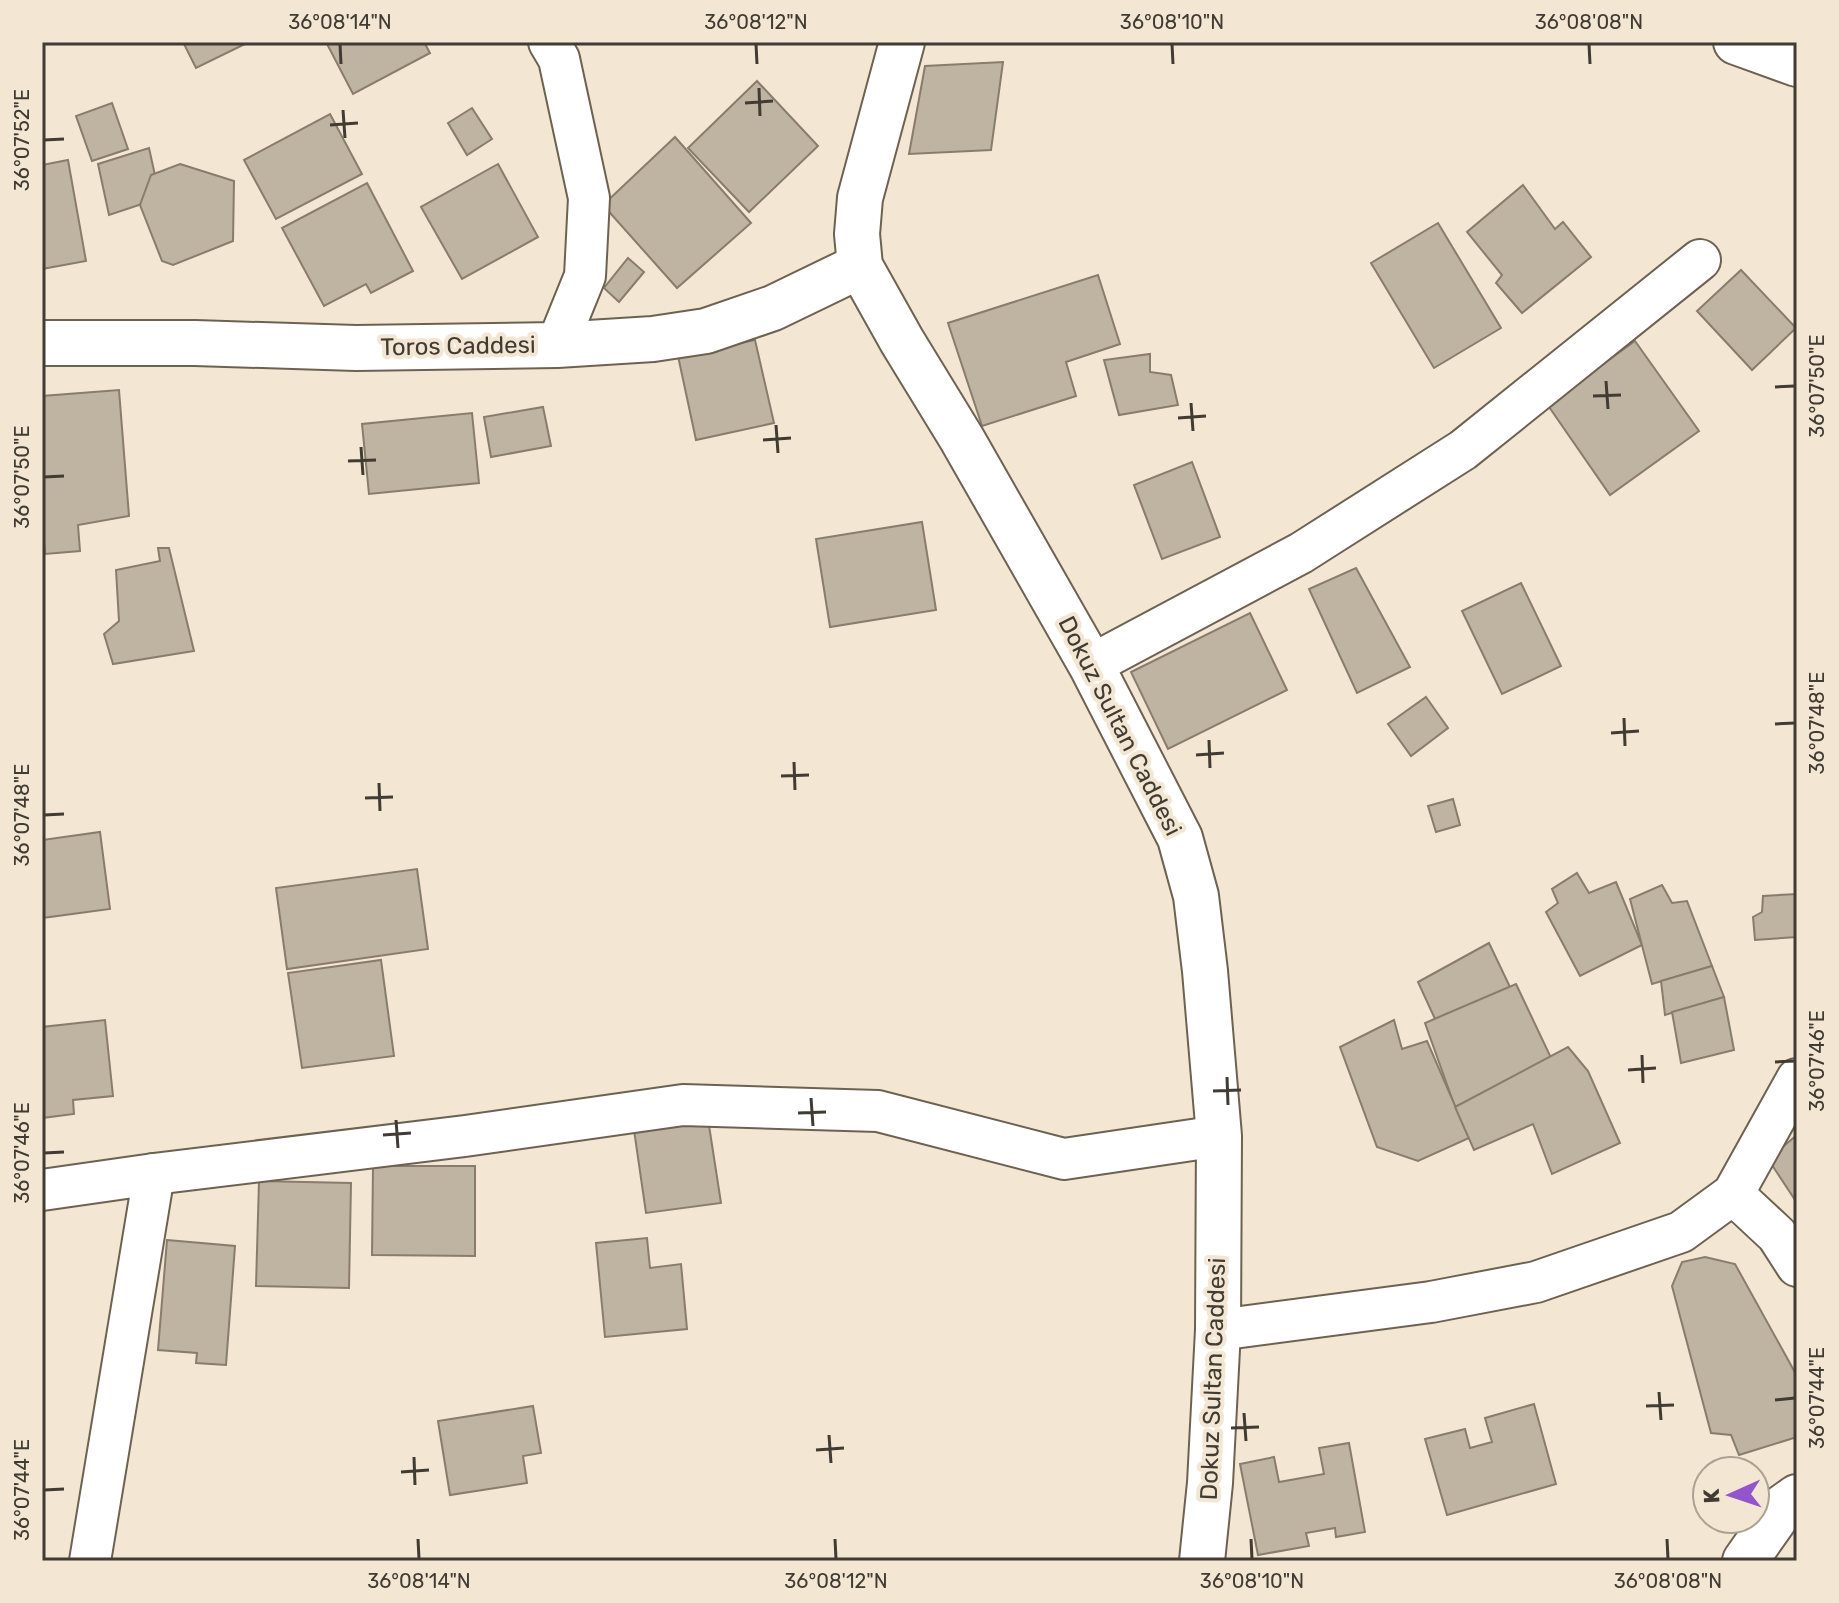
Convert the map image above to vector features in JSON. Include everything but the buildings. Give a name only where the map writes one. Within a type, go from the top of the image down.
[{"type":"street","points":[[549,42],[559,59],[589,198],[585,276],[557,345]]},
{"type":"street","name":"Dokuz Sultan Caddesi","points":[[902,42],[860,198],[857,234],[860,266],[1091,665],[1180,838],[1196,896],[1219,1136],[1218,1330],[1210,1483],[1202,1561]]},
{"type":"street","points":[[1736,42],[1797,64]]},
{"type":"street","points":[[1091,665],[1301,553],[1463,450],[1700,260]]},
{"type":"street","name":"Toros Caddesi","points":[[42,343],[195,343],[356,348],[557,345],[653,339],[706,331],[773,308],[860,266]]},
{"type":"street","points":[[1218,1330],[1431,1302],[1536,1282],[1681,1232],[1733,1194],[1797,1079]]},
{"type":"street","points":[[42,1190],[683,1105],[878,1111],[1064,1159],[1219,1136]]},
{"type":"street","points":[[90,1561],[154,1174]]},
{"type":"street","points":[[1733,1194],[1777,1235],[1797,1266]]},
{"type":"street","points":[[1745,1561],[1783,1507],[1797,1497]]}]
